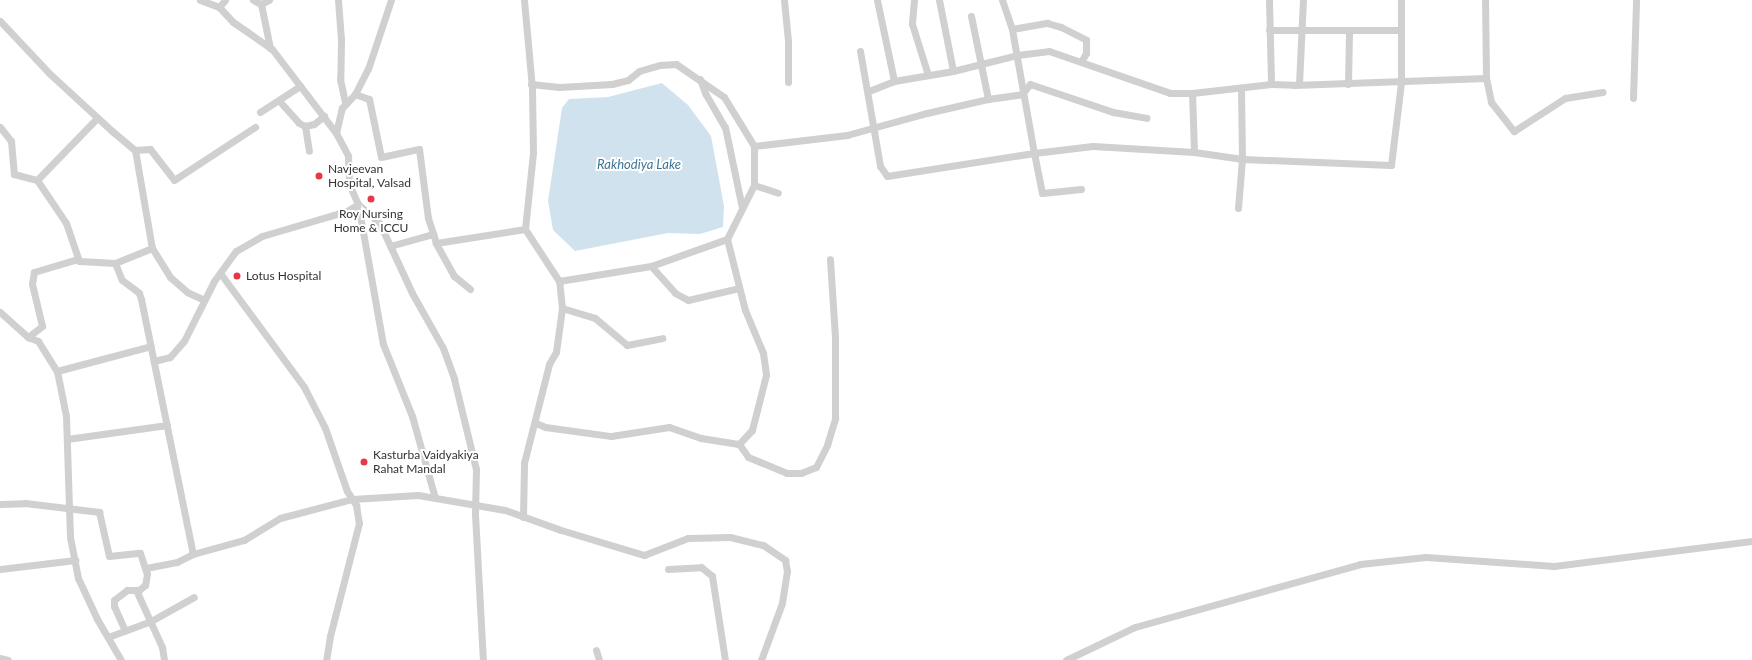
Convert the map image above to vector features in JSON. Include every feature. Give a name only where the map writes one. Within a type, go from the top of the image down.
[{"type":"street","points":[[200,0],[219,7],[233,22],[270,48],[324,116],[336,133],[348,156],[349,184],[358,204],[382,344],[412,416],[435,498]]},
{"type":"street","points":[[219,7],[226,0]]},
{"type":"street","points":[[253,0],[261,4]]},
{"type":"street","points":[[261,4],[269,0]]},
{"type":"street","points":[[336,133],[345,102],[340,79],[341,40],[338,0]]},
{"type":"street","points":[[345,102],[355,94],[368,69],[391,0]]},
{"type":"street","points":[[524,0],[531,84],[533,153],[525,229],[560,281],[562,308],[556,352],[549,364],[536,423],[524,463],[524,516]]},
{"type":"street","points":[[784,0],[788,82]]},
{"type":"street","points":[[877,0],[894,81]]},
{"type":"street","points":[[914,0],[912,24],[928,76]]},
{"type":"street","points":[[938,0],[953,71]]},
{"type":"street","points":[[1002,0],[1012,29],[1022,94],[1042,194],[1081,189]]},
{"type":"street","points":[[1269,0],[1271,84]]},
{"type":"street","points":[[1299,84],[1303,0]]},
{"type":"street","points":[[860,51],[866,88],[869,91],[880,166],[887,176],[1034,152],[1093,146],[1194,152],[1242,159],[1392,165],[1401,82],[1399,30],[1402,0]]},
{"type":"street","points":[[1484,0],[1486,78],[1491,102],[1514,131],[1565,98],[1603,92]]},
{"type":"street","points":[[1633,98],[1636,0]]},
{"type":"street","points":[[261,4],[270,48]]},
{"type":"street","points":[[971,16],[988,99]]},
{"type":"street","points":[[0,21],[50,74],[97,118],[135,150],[152,248],[170,277],[187,292],[204,300]]},
{"type":"street","points":[[1012,29],[1047,24],[1061,27],[1086,40],[1086,53],[1081,62]]},
{"type":"street","points":[[1269,30],[1349,30],[1352,28],[1399,30]]},
{"type":"street","points":[[1348,84],[1349,30]]},
{"type":"street","points":[[869,91],[894,81],[953,71],[980,63],[1017,55],[1049,51],[1170,93],[1192,93],[1271,84],[1348,84],[1486,78]]},
{"type":"street","points":[[531,84],[559,87],[605,85],[628,80],[640,71],[653,67],[676,64],[724,96],[754,146],[754,185],[727,239],[737,273],[739,288],[763,354],[766,375],[752,430],[739,444]]},
{"type":"street","points":[[700,79],[705,93],[725,128],[742,208]]},
{"type":"street","points":[[754,146],[848,135],[988,99],[1022,94],[1030,84],[1113,112],[1146,118]]},
{"type":"street","points":[[260,112],[300,86]]},
{"type":"street","points":[[1238,208],[1242,159],[1241,88]]},
{"type":"street","points":[[1192,93],[1194,152]]},
{"type":"street","points":[[355,94],[369,99],[382,156],[419,149],[428,218],[436,243],[454,276],[470,289]]},
{"type":"street","points":[[282,104],[299,123],[305,126],[314,124],[324,116]]},
{"type":"street","points":[[37,180],[97,118]]},
{"type":"street","points":[[305,126],[309,151]]},
{"type":"street","points":[[135,150],[150,149],[174,180],[255,127]]},
{"type":"street","points":[[0,128],[11,141],[14,174],[37,180],[66,223],[78,259]]},
{"type":"street","points":[[754,185],[778,193]]},
{"type":"street","points":[[358,204],[380,224],[412,293],[443,348],[454,379],[476,469],[475,505],[483,660]]},
{"type":"street","points":[[154,361],[170,357],[184,342],[204,300],[220,273],[236,251],[262,236],[347,211],[358,204]]},
{"type":"street","points":[[436,243],[525,229]]},
{"type":"street","points":[[390,246],[433,234]]},
{"type":"street","points":[[560,281],[650,266],[727,239]]},
{"type":"street","points":[[28,337],[42,326],[32,284],[34,272],[78,259],[115,262],[152,248]]},
{"type":"street","points":[[536,423],[545,427],[612,436],[669,427],[701,438],[739,444],[748,457],[787,473],[801,473],[816,467],[827,445],[835,418],[835,337],[830,259]]},
{"type":"street","points":[[115,262],[122,280],[139,293],[193,554]]},
{"type":"street","points":[[650,266],[675,293],[688,300],[739,288]]},
{"type":"street","points":[[220,273],[304,387],[324,428],[352,499],[356,505],[359,523],[330,636],[326,660]]},
{"type":"street","points":[[562,308],[595,318],[627,345],[662,338]]},
{"type":"street","points":[[0,312],[28,337],[38,341],[57,371],[66,416],[70,537],[78,578],[121,660]]},
{"type":"street","points":[[57,371],[151,346]]},
{"type":"street","points":[[67,439],[167,424]]},
{"type":"street","points":[[146,568],[177,562],[193,554],[244,540],[280,518],[352,499],[418,495],[505,510],[644,555],[688,538],[730,537],[774,550],[785,560],[787,572],[782,603],[761,660]]},
{"type":"street","points":[[0,504],[26,503],[98,512],[109,556],[140,553],[146,568],[145,585],[136,590],[127,590],[114,600],[114,606],[125,631]]},
{"type":"street","points":[[1066,660],[1135,627],[1360,564],[1426,557],[1554,566],[1752,541]]},
{"type":"street","points":[[0,570],[75,560]]},
{"type":"street","points":[[668,568],[701,567],[712,576],[725,660]]},
{"type":"street","points":[[136,590],[152,621],[162,646],[164,660]]},
{"type":"street","points":[[108,637],[152,621],[194,598]]},
{"type":"street","points":[[596,650],[599,660]]},
{"type":"street","points":[[0,658],[8,660]]},
{"type":"water","name":"Rakhodiya Lake","points":[[662,83],[688,105],[711,136],[724,206],[723,227],[700,234],[668,233],[575,251],[553,230],[548,201],[562,108],[569,99],[608,97]]},
{"type":"place","name":"Navjeevan Hospital, Valsad","points":[[319,176]]},
{"type":"place","name":"Roy Nursing Home & ICCU","points":[[371,199]]},
{"type":"place","name":"Lotus Hospital","points":[[237,276]]},
{"type":"place","name":"Kasturba Vaidyakiya Rahat Mandal","points":[[364,462]]}]
